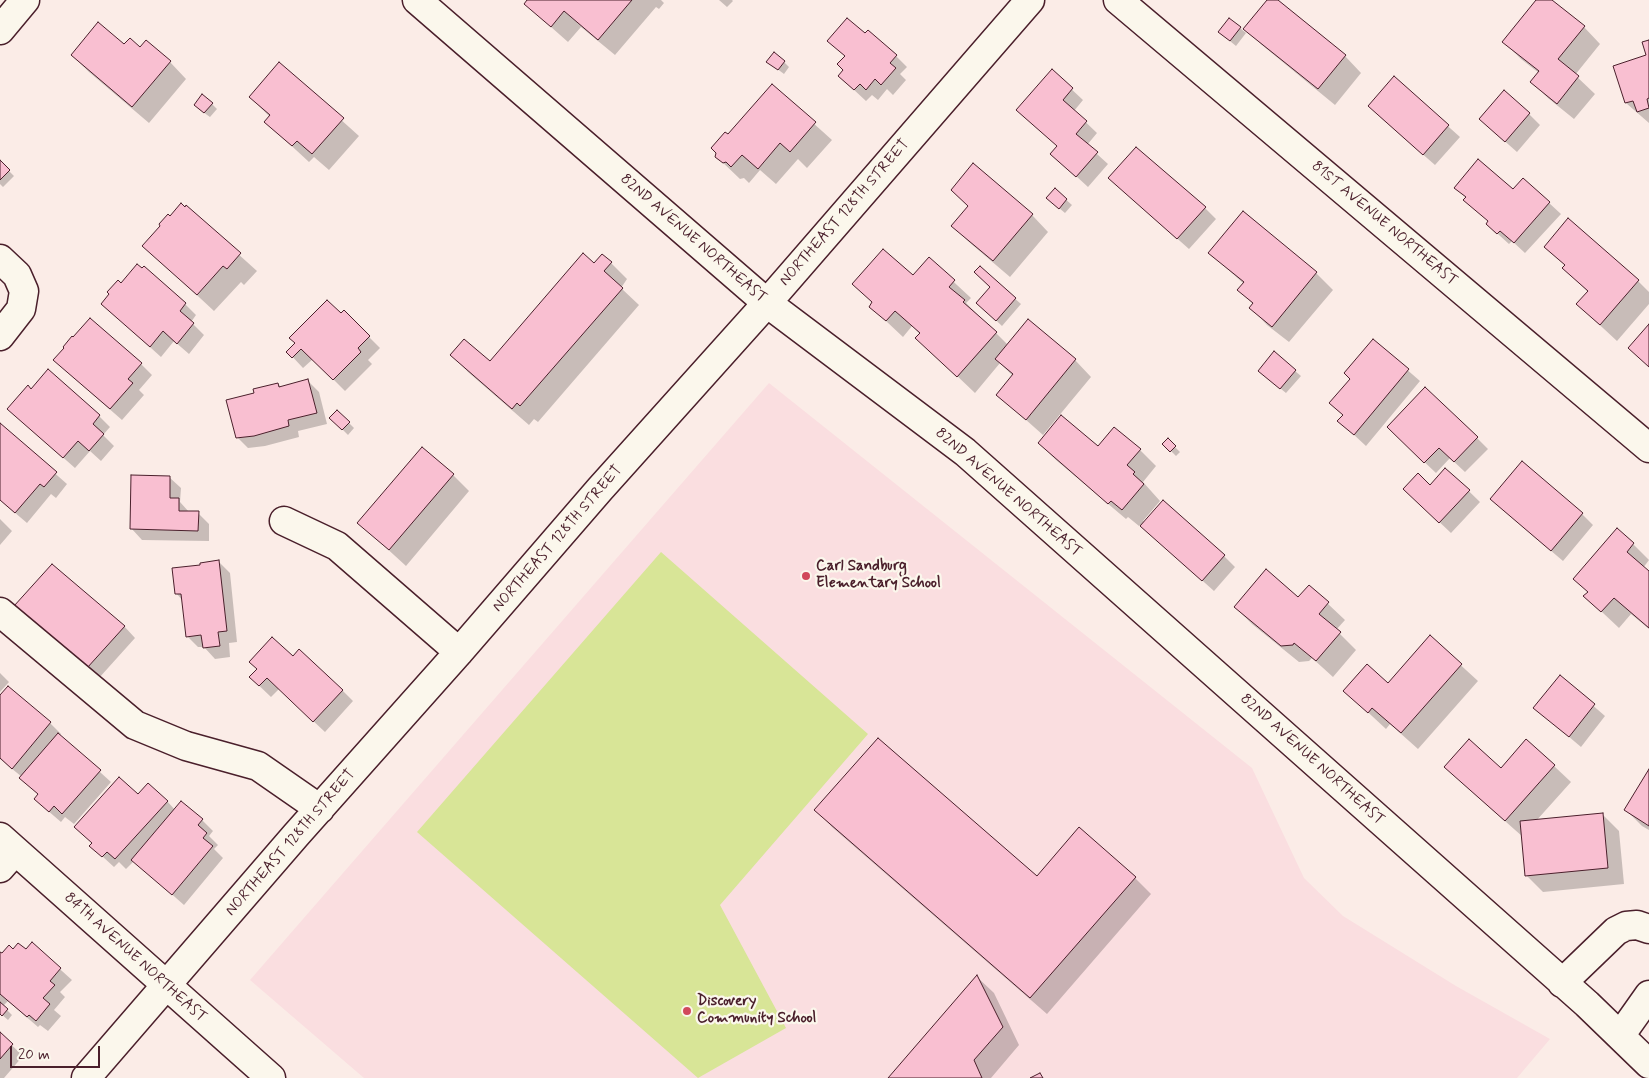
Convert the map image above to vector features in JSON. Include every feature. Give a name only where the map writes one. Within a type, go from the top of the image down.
[{"type":"street","points":[[0,30],[25,0]]},
{"type":"street","name":"82ND AVENUE NORTHEAST","points":[[417,0],[767,303],[965,452],[1562,982],[1649,1064]]},
{"type":"street","name":"NORTHEAST 128TH STREET","points":[[86,1078],[296,835],[459,652],[600,488],[767,303],[1030,0]]},
{"type":"street","name":"81ST AVENUE NORTHEAST","points":[[1118,0],[1649,448]]},
{"type":"street","points":[[0,259],[17,275],[24,290],[21,309],[0,336]]},
{"type":"street","points":[[284,521],[337,546],[459,652]]},
{"type":"street","points":[[0,612],[135,725],[186,746],[258,766],[320,809]]},
{"type":"street","name":"84TH AVENUE NORTHEAST","points":[[5,852],[167,986],[271,1078]]},
{"type":"street","points":[[1562,982],[1616,931],[1626,926],[1649,929]]},
{"type":"street","points":[[1620,1036],[1649,996]]},
{"type":"shaded area","name":"Carl Sandburg Elementary School","points":[[769,383],[1252,768],[1304,878],[1343,916],[1456,986],[1550,1039],[1517,1078],[364,1078],[250,980]]},
{"type":"green space","points":[[661,552],[868,734],[720,905],[786,1028],[698,1078],[417,832]]},
{"type":"building","points":[[527,0],[632,0],[598,40],[564,11],[551,27],[524,4]]},
{"type":"building","points":[[1267,0],[1278,0],[1346,55],[1318,89],[1243,29]]},
{"type":"building","points":[[1536,0],[1552,0],[1585,26],[1558,59],[1579,76],[1557,104],[1530,82],[1539,71],[1502,42]]},
{"type":"building","points":[[847,18],[865,33],[868,30],[897,55],[890,63],[896,68],[881,85],[875,79],[866,90],[860,84],[854,90],[838,76],[843,70],[837,64],[845,56],[827,41]]},
{"type":"building","points":[[1229,18],[1241,27],[1230,41],[1218,32]]},
{"type":"building","points":[[98,22],[124,44],[130,38],[140,47],[146,40],[171,61],[132,107],[71,55]]},
{"type":"building","points":[[1649,40],[1649,98],[1647,99],[1649,108],[1637,112],[1633,101],[1625,103],[1613,66],[1646,55],[1642,42]]},
{"type":"building","points":[[774,52],[785,61],[778,70],[766,62]]},
{"type":"building","points":[[279,62],[344,118],[312,154],[297,141],[292,146],[264,122],[270,115],[249,97]]},
{"type":"building","points":[[1052,69],[1073,88],[1063,100],[1087,121],[1076,134],[1098,152],[1076,177],[1050,154],[1057,146],[1016,110]]},
{"type":"building","points":[[1394,76],[1449,125],[1423,155],[1368,106]]},
{"type":"building","points":[[772,84],[816,122],[790,152],[780,143],[758,169],[742,155],[731,167],[726,162],[723,163],[715,157],[716,153],[711,148],[725,132],[728,134]]},
{"type":"building","points":[[1504,90],[1530,113],[1505,142],[1479,119]]},
{"type":"building","points":[[202,94],[213,103],[204,113],[194,105]]},
{"type":"building","points":[[1136,147],[1206,207],[1177,239],[1108,178]]},
{"type":"building","points":[[1478,159],[1513,189],[1523,178],[1550,202],[1514,243],[1500,231],[1497,234],[1486,224],[1488,221],[1463,200],[1466,197],[1454,188]]},
{"type":"building","points":[[0,160],[10,170],[0,180]]},
{"type":"building","points":[[973,163],[1033,214],[993,261],[951,226],[968,206],[951,190]]},
{"type":"building","points":[[1055,188],[1067,199],[1059,209],[1046,198]]},
{"type":"building","points":[[181,203],[185,207],[186,205],[241,253],[227,269],[223,266],[197,295],[142,246],[168,214],[170,216]]},
{"type":"building","points":[[1243,211],[1317,272],[1272,327],[1249,308],[1253,303],[1237,290],[1244,282],[1208,253]]},
{"type":"building","points":[[1568,218],[1639,280],[1600,325],[1576,304],[1588,291],[1562,268],[1565,265],[1544,247]]},
{"type":"building","points":[[883,249],[913,275],[929,257],[955,280],[949,287],[997,332],[957,377],[915,338],[920,333],[895,311],[886,321],[869,307],[872,302],[852,284]]},
{"type":"building","points":[[583,253],[594,263],[602,254],[612,262],[604,271],[623,288],[520,406],[517,403],[512,409],[450,355],[464,339],[490,361]]},
{"type":"building","points":[[137,264],[142,268],[144,266],[186,303],[180,311],[194,323],[177,344],[163,331],[150,347],[101,304],[109,294],[107,292],[118,280],[121,283]]},
{"type":"building","points":[[980,266],[1016,298],[996,321],[976,303],[990,287],[974,272]]},
{"type":"building","points":[[327,300],[341,313],[344,310],[370,336],[358,348],[361,352],[333,380],[301,349],[292,358],[286,352],[295,343],[289,338]]},
{"type":"building","points":[[90,318],[142,363],[128,379],[133,383],[110,409],[53,360],[72,336]]},
{"type":"building","points":[[1028,319],[1076,359],[1026,420],[996,395],[1013,374],[995,359]]},
{"type":"building","points":[[1649,324],[1649,367],[1628,348]]},
{"type":"building","points":[[1373,339],[1409,369],[1354,435],[1337,421],[1343,415],[1329,403],[1350,379],[1344,373]]},
{"type":"building","points":[[1274,351],[1296,370],[1280,389],[1258,371]]},
{"type":"building","points":[[48,369],[100,415],[93,424],[104,434],[89,451],[78,441],[63,458],[7,409],[28,385],[31,389]]},
{"type":"building","points":[[308,379],[317,413],[288,420],[289,426],[254,436],[236,438],[226,400],[254,393],[253,389],[278,383],[279,387]]},
{"type":"building","points":[[1425,387],[1478,437],[1454,462],[1439,448],[1424,463],[1387,427]]},
{"type":"building","points":[[337,410],[350,422],[342,430],[329,418]]},
{"type":"building","points":[[1061,415],[1098,446],[1114,427],[1141,449],[1127,465],[1135,472],[1133,474],[1144,484],[1122,510],[1111,501],[1108,504],[1038,443]]},
{"type":"building","points":[[0,423],[57,472],[44,487],[40,484],[15,513],[0,500]]},
{"type":"building","points":[[1168,438],[1176,446],[1170,452],[1162,444]]},
{"type":"building","points":[[422,447],[454,474],[389,550],[357,523]]},
{"type":"building","points":[[1522,461],[1583,513],[1551,551],[1490,499]]},
{"type":"building","points":[[1445,468],[1470,490],[1439,523],[1403,489],[1418,473],[1430,485]]},
{"type":"building","points":[[131,475],[170,476],[170,498],[179,498],[179,511],[199,511],[198,531],[130,529]]},
{"type":"building","points":[[1163,500],[1225,555],[1202,581],[1140,526]]},
{"type":"building","points":[[1617,528],[1634,543],[1627,552],[1649,571],[1649,628],[1614,598],[1601,612],[1583,596],[1588,592],[1573,579]]},
{"type":"building","points":[[219,560],[227,631],[218,632],[220,646],[203,648],[201,635],[186,637],[181,594],[175,594],[172,568],[200,565],[200,563]]},
{"type":"building","points":[[52,564],[125,626],[87,668],[14,606]]},
{"type":"building","points":[[1266,569],[1298,597],[1309,585],[1329,602],[1319,614],[1341,632],[1316,661],[1294,643],[1293,645],[1281,646],[1234,607]]},
{"type":"building","points":[[1430,635],[1462,664],[1401,733],[1372,708],[1368,713],[1343,691],[1367,664],[1388,683]]},
{"type":"building","points":[[272,637],[293,656],[299,649],[343,690],[313,722],[267,678],[259,686],[249,677],[257,669],[249,662]]},
{"type":"building","points":[[1560,675],[1595,704],[1569,737],[1533,708]]},
{"type":"building","points":[[8,686],[51,722],[12,769],[0,758],[0,695]]},
{"type":"building","points":[[58,733],[101,770],[62,814],[54,806],[49,812],[34,799],[38,794],[19,778]]},
{"type":"building","points":[[878,738],[1037,876],[1079,827],[1136,877],[1030,998],[814,810]]},
{"type":"building","points":[[1469,739],[1501,768],[1526,739],[1555,765],[1505,821],[1444,767]]},
{"type":"building","points":[[1649,769],[1649,826],[1624,810]]},
{"type":"building","points":[[119,777],[138,794],[148,783],[168,801],[115,859],[107,852],[102,857],[89,846],[92,843],[74,827]]},
{"type":"building","points":[[181,801],[203,819],[198,825],[207,833],[203,838],[213,846],[172,895],[131,860]]},
{"type":"building","points":[[1603,813],[1608,868],[1525,876],[1520,821]]},
{"type":"building","points":[[32,942],[61,968],[50,981],[55,985],[43,998],[50,1004],[36,1021],[29,1015],[27,1017],[0,994],[0,952],[2,953],[9,945],[13,949],[18,943],[26,949]]},
{"type":"building","points":[[977,975],[1003,1027],[974,1060],[982,1078],[888,1078]]},
{"type":"building","points":[[0,1002],[8,1009],[2,1016],[0,1014]]},
{"type":"building","points":[[0,1032],[13,1044],[0,1059]]},
{"type":"building","points":[[1040,1073],[1043,1078],[1030,1078]]},
{"type":"place","name":"Carl Sandburg Elementary School","points":[[806,576]]},
{"type":"place","name":"Discovery Community School","points":[[687,1011]]}]
